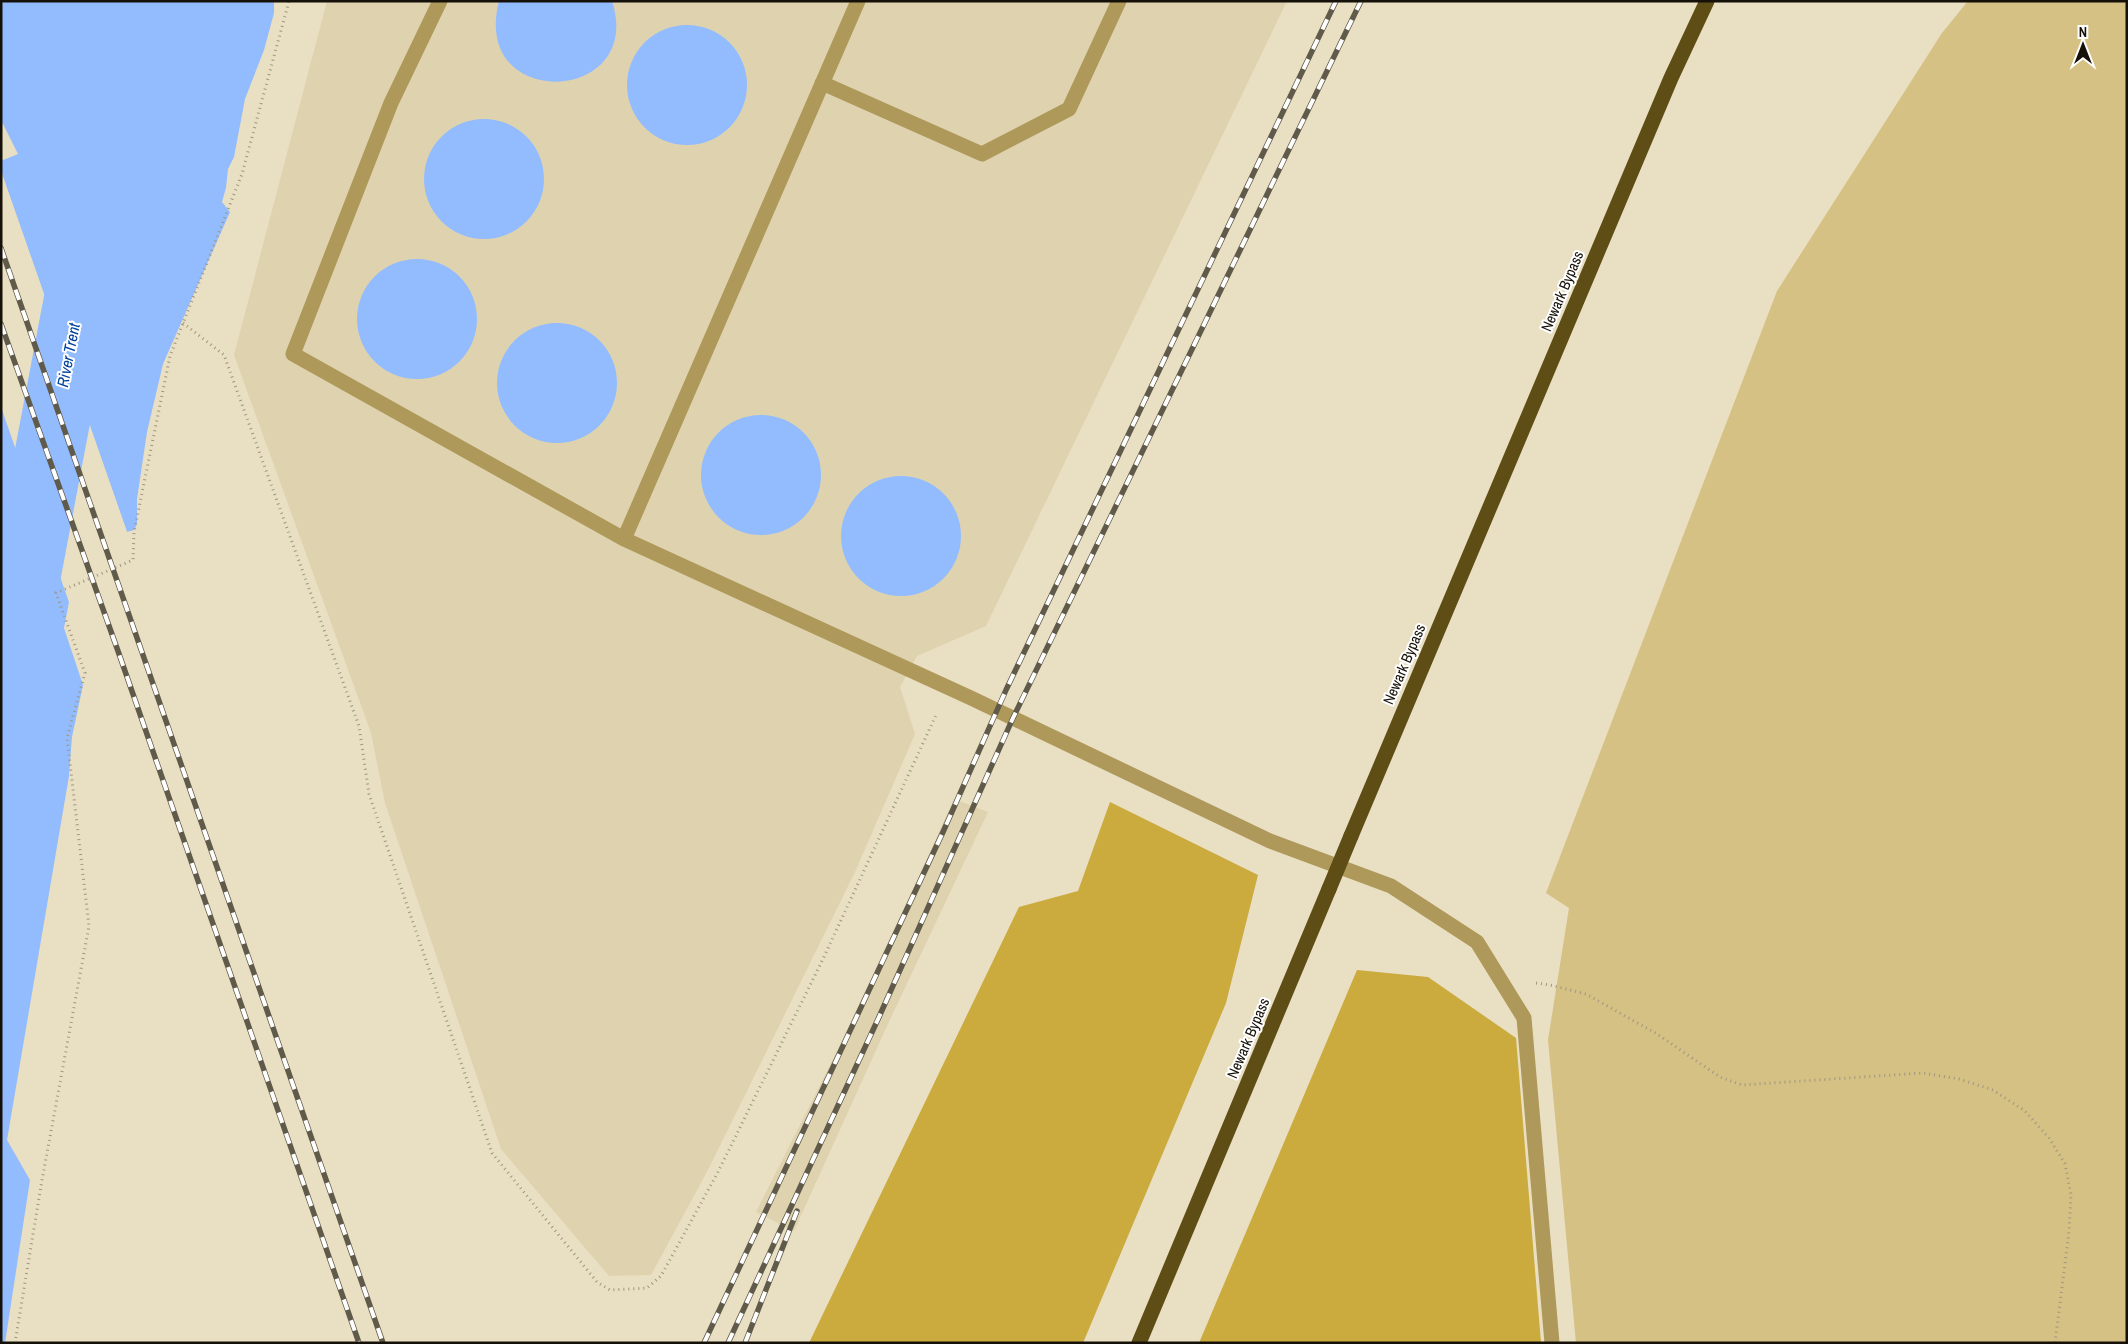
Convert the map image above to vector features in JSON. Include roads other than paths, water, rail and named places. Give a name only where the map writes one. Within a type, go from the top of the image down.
[{"type":"highway","name":"Newark Bypass","points":[[1139,1343],[1670,78],[1707,1]]},
{"type":"lane","points":[[440,1],[391,103],[293,354],[624,539],[971,698],[1270,841],[1391,886],[1477,942],[1524,1018],[1552,1343]]},
{"type":"lane","points":[[624,539],[858,1]]},
{"type":"lane","points":[[822,84],[982,154],[1069,109],[1119,1]]},
{"type":"water","points":[[1,1],[274,1],[274,13],[264,50],[245,99],[234,157],[228,169],[222,202],[230,212],[163,364],[147,432],[137,499],[137,524],[134,530],[127,532],[1,171],[1,161],[18,154],[1,120]]},
{"type":"water","points":[[499,1],[612,1],[616,35],[605,60],[584,76],[557,82],[531,77],[509,63],[497,37]]},
{"type":"water","points":[[687,25],[710,29],[730,42],[743,62],[747,85],[743,108],[730,128],[710,141],[687,145],[664,141],[644,128],[631,108],[627,85],[631,62],[644,42],[664,29]]},
{"type":"water","points":[[484,119],[507,123],[526,137],[540,156],[544,179],[540,202],[526,221],[507,235],[484,239],[461,235],[442,221],[428,202],[424,179],[428,156],[442,137],[461,123]]},
{"type":"water","points":[[417,259],[440,263],[460,276],[473,296],[477,319],[473,342],[460,362],[440,375],[417,379],[394,375],[374,362],[361,342],[357,319],[361,296],[374,276],[394,263]]},
{"type":"water","points":[[557,323],[580,327],[600,340],[613,360],[617,383],[613,406],[600,426],[580,439],[557,443],[534,439],[514,426],[501,406],[497,383],[501,360],[514,340],[534,327]]},
{"type":"water","points":[[1,407],[69,602],[64,628],[83,685],[72,737],[69,776],[7,1140],[30,1180],[5,1343],[1,1343]]},
{"type":"water","points":[[761,415],[784,419],[804,432],[817,452],[821,475],[817,498],[804,518],[784,531],[761,535],[738,531],[718,518],[705,498],[701,475],[705,452],[718,432],[738,419]]},
{"type":"water","points":[[901,476],[924,480],[944,493],[957,513],[961,536],[957,559],[944,579],[924,592],[901,596],[878,592],[858,579],[845,559],[841,536],[845,513],[858,493],[878,480]]},
{"type":"waterway","name":"River Trent","points":[[1,708],[85,265]]},
{"type":"railway","points":[[704,1343],[943,832],[1006,690],[1336,1]]},
{"type":"railway","points":[[728,1343],[879,1017],[1013,718],[1361,1]]},
{"type":"railway","points":[[1,248],[383,1343]]},
{"type":"railway","points":[[1,324],[118,651],[359,1343]]},
{"type":"railway","points":[[745,1343],[797,1211]]}]
